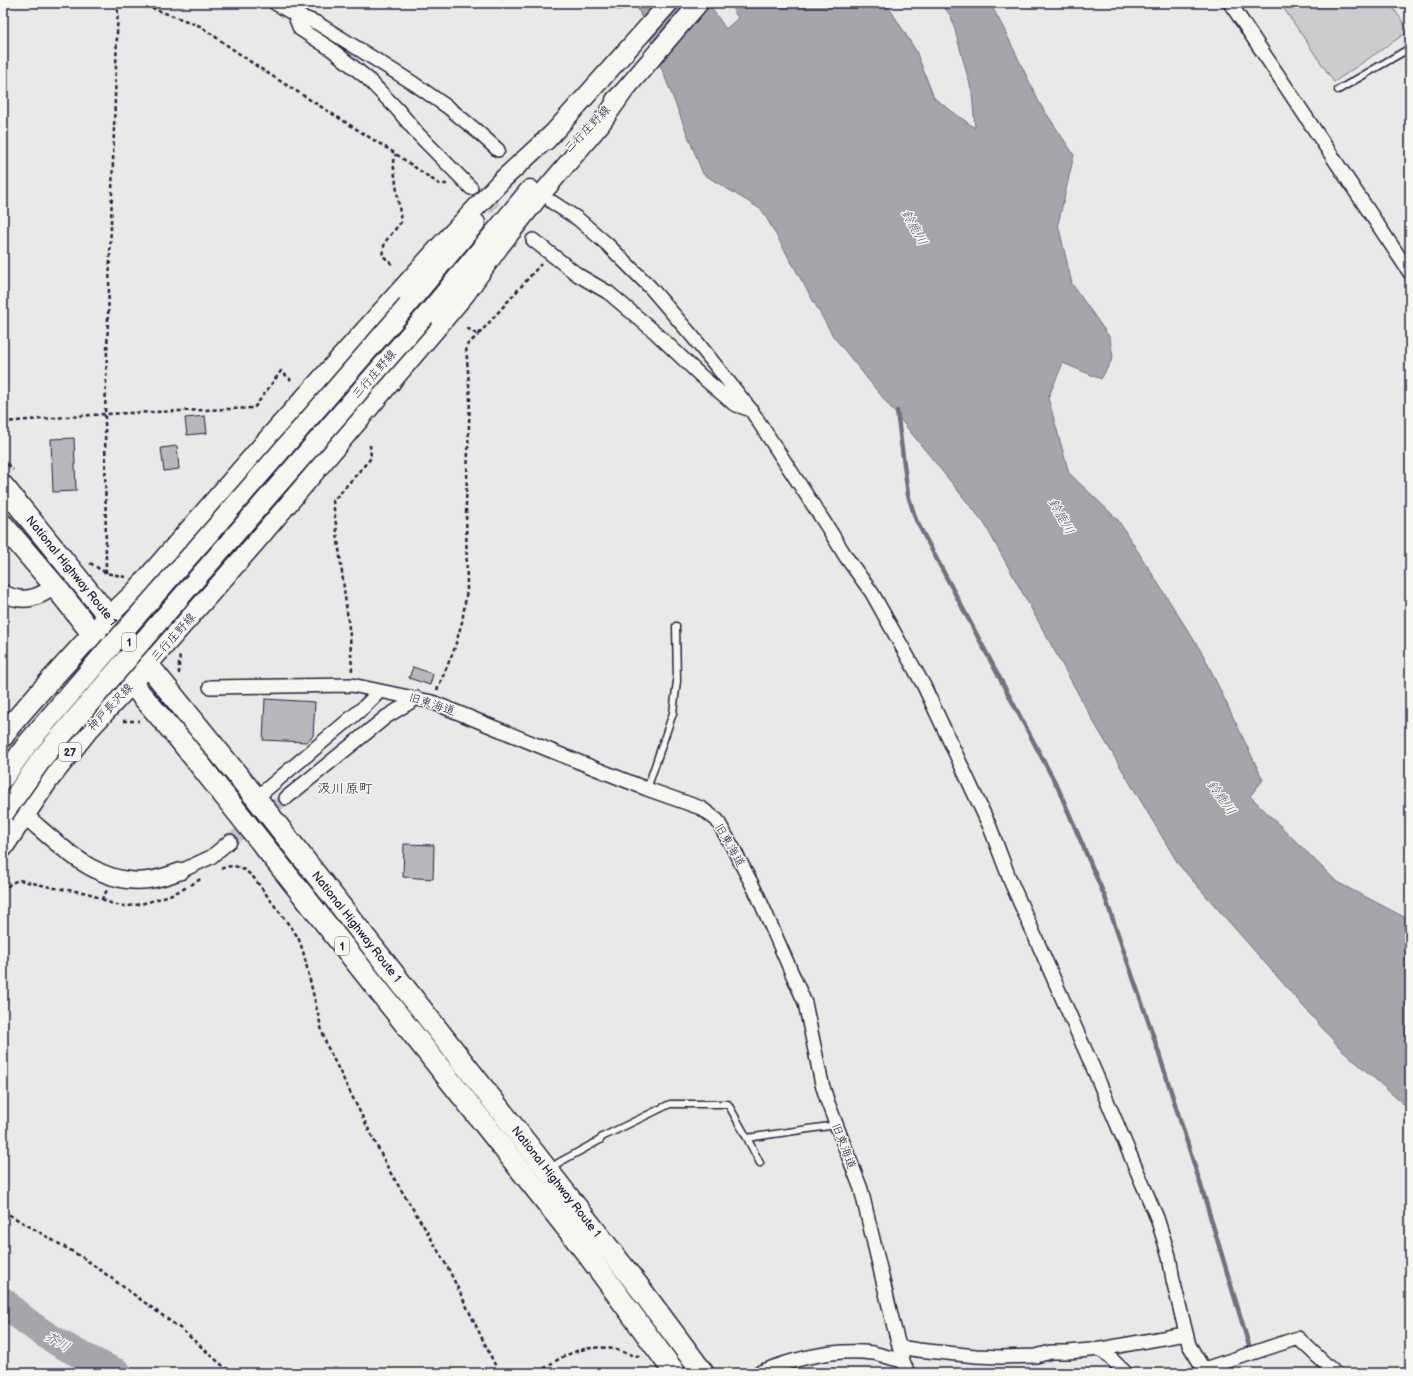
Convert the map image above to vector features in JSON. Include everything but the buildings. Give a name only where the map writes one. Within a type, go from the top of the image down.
[{"type":"highway","name":"National Highway Route 1","points":[[8,478],[108,617],[148,664],[256,798],[639,1287],[703,1373]]},
{"type":"highway","name":"National Highway Route 1","points":[[3,525],[55,586],[131,683],[181,741],[589,1256],[675,1373]]},
{"type":"main road","name":"三行庄野線","points":[[111,646],[406,306],[553,132],[669,3]]},
{"type":"main road","name":"三行庄野線","points":[[148,664],[256,542],[465,295],[500,246],[538,199],[586,127],[624,91],[699,3]]},
{"type":"main road","name":"三行庄野線","points":[[108,617],[136,590],[276,429],[438,248],[502,180],[553,132]]},
{"type":"main road","name":"三行庄野線","points":[[127,659],[425,316],[538,199]]},
{"type":"main road","points":[[3,737],[10,726],[32,700],[108,617]]},
{"type":"main road","points":[[3,778],[28,743],[111,646]]},
{"type":"main road","name":"神戸長沢線","points":[[3,814],[43,758],[127,659]]},
{"type":"main road","name":"神戸長沢線","points":[[3,848],[48,780],[87,731],[148,664]]},
{"type":"street","points":[[275,3],[294,14],[317,23],[413,83],[449,108],[498,150]]},
{"type":"street","points":[[1230,3],[1410,273]]},
{"type":"street","points":[[294,14],[300,29],[331,49],[367,78],[460,179],[471,188]]},
{"type":"street","points":[[538,199],[578,219],[607,244],[650,287],[751,410],[846,557],[872,593],[924,686],[990,827],[1010,880],[1094,1070],[1157,1218],[1169,1256],[1189,1345],[1205,1371],[1298,1338],[1335,1373]]},
{"type":"street","points":[[533,240],[578,275],[609,293],[656,333],[700,375],[734,404],[751,410]]},
{"type":"street","points":[[6,595],[16,599],[30,599],[43,594],[55,586]]},
{"type":"street","name":"旧東海道","points":[[210,687],[352,685],[417,698],[432,702],[647,789],[701,808],[717,820],[758,896],[805,1003],[822,1084],[861,1189],[899,1347],[906,1367]]},
{"type":"street","points":[[256,798],[364,707],[380,691]]},
{"type":"street","points":[[286,798],[386,717],[417,698]]},
{"type":"street","points":[[24,815],[73,856],[96,870],[113,877],[132,881],[147,880],[181,871],[211,857],[230,841]]},
{"type":"street","points":[[899,1347],[976,1356],[1036,1356],[1051,1352],[1100,1349],[1186,1334]]},
{"type":"street","points":[[1100,1349],[1126,1373]]},
{"type":"street","points":[[758,1373],[793,1361],[829,1354],[853,1352],[874,1354],[906,1367]]},
{"type":"lane","points":[[1338,90],[1410,48]]},
{"type":"lane","points":[[647,789],[673,713],[677,674],[676,626]]},
{"type":"lane","points":[[548,1171],[558,1163],[600,1140],[602,1137],[670,1104],[728,1104],[760,1163]]},
{"type":"lane","points":[[747,1138],[836,1125]]},
{"type":"path","points":[[106,573],[105,414],[118,3]]},
{"type":"path","points":[[138,3],[200,26],[258,67],[396,154],[439,184],[451,184],[460,179]]},
{"type":"path","points":[[392,264],[382,255],[386,242],[401,222],[393,161],[396,154]]},
{"type":"path","points":[[432,702],[456,643],[462,622],[467,590],[466,503],[470,398],[466,346],[478,335],[550,254]]},
{"type":"path","points":[[467,328],[478,335]]},
{"type":"path","points":[[3,422],[105,414],[254,408],[281,371],[291,380]]},
{"type":"path","points":[[352,685],[350,636],[333,501],[371,458],[370,445]]},
{"type":"path","points":[[3,459],[8,478]]},
{"type":"path","points":[[89,562],[106,573],[128,577]]},
{"type":"path","points":[[179,677],[181,652]]},
{"type":"path","points":[[123,721],[141,721]]},
{"type":"path","points":[[219,870],[225,867],[236,866],[246,871],[254,878],[298,937],[303,951],[327,1046],[390,1172],[448,1268],[499,1373]]},
{"type":"path","points":[[102,899],[113,877]]},
{"type":"path","points":[[3,892],[11,883],[19,880],[26,880],[55,888],[88,893],[112,904],[125,906],[146,902],[172,894],[206,877]]},
{"type":"path","points":[[3,1211],[85,1259],[181,1329],[232,1373]]},
{"type":"path","points":[[538,1373],[572,1352],[590,1347],[611,1349],[638,1356],[660,1352]]},
{"type":"shaded area","points":[[1280,3],[1390,3],[1409,31],[1334,82]]},
{"type":"water","name":"鈴鹿川","points":[[607,3],[708,3],[726,29],[738,18],[729,3],[885,3],[916,51],[934,98],[975,128],[972,92],[951,16],[940,3],[990,3],[1040,104],[1074,155],[1058,224],[1072,284],[1110,338],[1113,358],[1101,379],[1063,363],[1048,398],[1069,473],[1118,520],[1204,656],[1263,780],[1250,796],[1337,882],[1410,920],[1410,1110],[1339,1047],[1179,865],[1096,726],[984,523],[833,336],[762,210],[703,174],[637,6],[618,10]]},
{"type":"waterway","points":[[897,411],[908,495],[916,520],[1058,788],[1105,897],[1153,1035],[1202,1189],[1251,1352]]},
{"type":"waterway","name":"芥川","points":[[3,1301],[15,1313],[57,1342],[118,1373]]},
{"type":"tunnel","points":[[471,188],[533,240]]},
{"type":"tunnel","points":[[230,841],[286,798]]},
{"type":"district","name":"汲川原町","points":[[345,788]]}]
